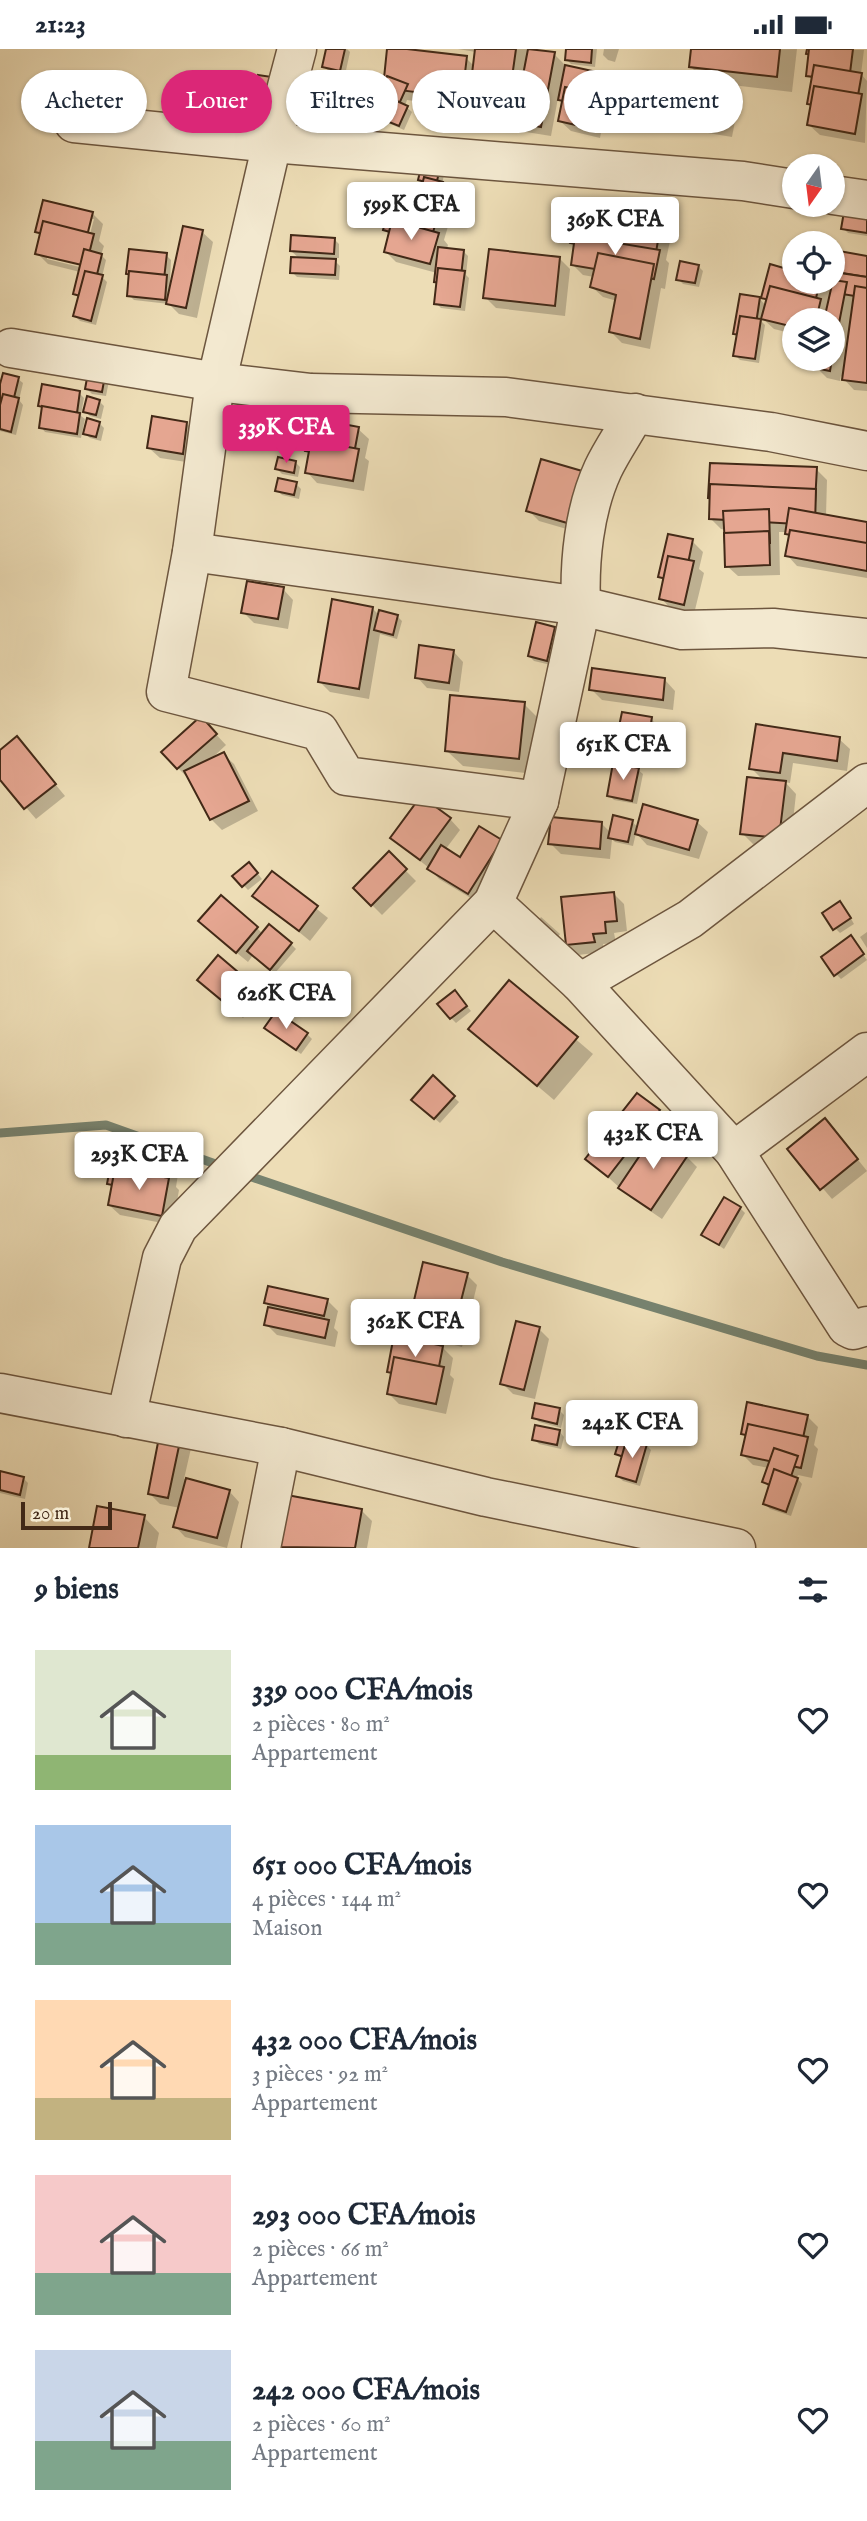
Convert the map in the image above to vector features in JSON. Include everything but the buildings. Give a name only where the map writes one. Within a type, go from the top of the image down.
[{"type":"street","points":[[297,49],[272,143],[217,382],[192,552],[166,692],[319,731],[346,776],[539,801]]},
{"type":"street","points":[[147,130],[729,180],[782,187]]},
{"type":"street","points":[[845,197],[867,200]]},
{"type":"street","points":[[10,348],[217,382],[311,393],[506,397],[771,432],[867,451]]},
{"type":"street","points":[[126,1418],[162,1258],[178,1227],[493,903],[539,801],[581,607],[580,577],[590,507],[603,470],[635,413]]},
{"type":"street","points":[[192,552],[581,607],[682,630],[773,628],[867,638]]},
{"type":"street","points":[[580,983],[690,919],[867,783]]},
{"type":"street","points":[[493,903],[580,983],[734,1151],[848,1327],[853,1330],[867,1326]]},
{"type":"street","points":[[734,1151],[867,1052]]},
{"type":"street","points":[[0,1393],[281,1447],[486,1497],[736,1548]]},
{"type":"street","points":[[261,1548],[281,1447]]},
{"type":"waterway","points":[[0,1133],[106,1125],[224,1167]]},
{"type":"waterway","points":[[243,1174],[502,1262],[817,1356],[867,1365]]}]
